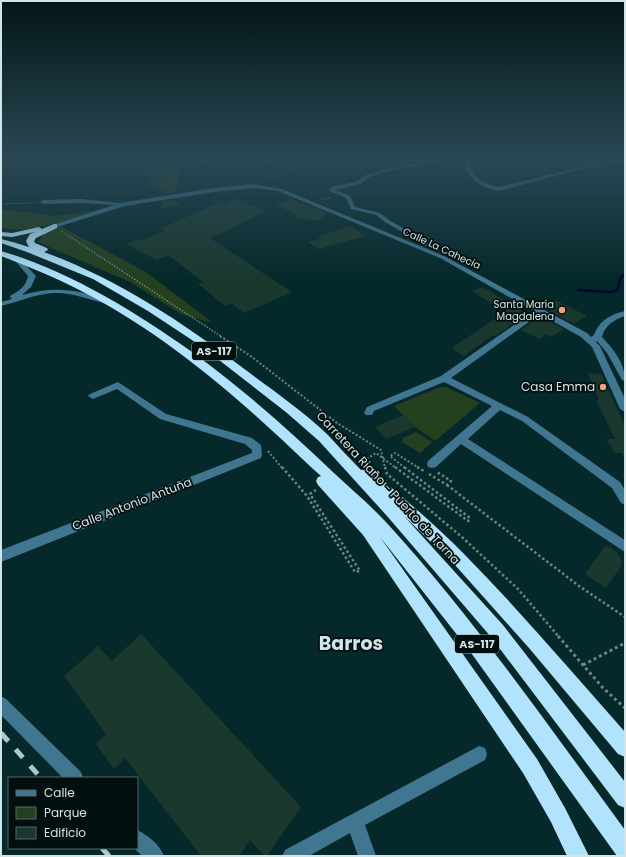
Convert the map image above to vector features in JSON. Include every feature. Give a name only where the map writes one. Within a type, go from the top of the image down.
[{"type":"highway","points":[[1,234],[12,235],[26,233],[54,226]]},
{"type":"highway","points":[[54,226],[33,236],[30,241],[32,245],[83,266],[96,277]]},
{"type":"highway","name":"Carretera Riaño - Puerto de Tarna","points":[[1,241],[30,250],[96,277],[151,308],[205,344],[292,410],[323,438],[392,512],[497,631],[625,798]]},
{"type":"highway","name":"AS-117","points":[[1,252],[71,282],[110,302],[156,330],[192,355],[276,425],[378,524],[477,645],[625,848]]},
{"type":"highway","points":[[323,438],[402,505],[460,560],[535,642],[625,747]]},
{"type":"highway","points":[[309,457],[317,474],[368,531],[530,766],[558,815],[578,856]]},
{"type":"street","name":"Calle La Cahecia","points":[[54,226],[124,204],[156,199]]},
{"type":"street","name":"Calle La Cahecia","points":[[302,199],[442,257],[470,271],[539,311],[595,339]]},
{"type":"street","points":[[349,199],[354,208],[378,214],[387,221],[422,240],[442,254],[442,257]]},
{"type":"street","points":[[43,202],[81,201],[124,204]]},
{"type":"street","points":[[1,303],[20,293],[31,282],[32,276],[15,257]]},
{"type":"street","points":[[1,303],[38,293],[53,291],[65,291],[110,302]]},
{"type":"street","points":[[369,413],[370,409],[444,378],[539,311]]},
{"type":"street","points":[[625,313],[606,322],[595,339],[596,346],[625,409]]},
{"type":"street","points":[[595,339],[611,352],[625,378]]},
{"type":"street","points":[[444,378],[525,419],[616,485],[625,500]]},
{"type":"street","points":[[92,396],[118,385],[163,417],[248,441],[257,448]]},
{"type":"street","points":[[433,467],[461,439],[499,406]]},
{"type":"street","points":[[461,439],[625,547]]},
{"type":"street","name":"Calle Antonio Antuña","points":[[1,556],[257,455],[257,448]]},
{"type":"street","points":[[1,704],[74,777]]},
{"type":"street","points":[[291,856],[479,754]]},
{"type":"street","points":[[355,821],[367,856]]},
{"type":"street","points":[[138,840],[155,856]]},
{"type":"path","points":[[1,204],[43,202]]},
{"type":"path","points":[[257,448],[266,450],[307,496]]},
{"type":"path","points":[[433,490],[390,456],[395,452],[447,485],[497,521],[595,598],[625,617]]},
{"type":"path","points":[[433,467],[451,481],[447,485]]},
{"type":"path","points":[[583,665],[625,643]]},
{"type":"green space","points":[[1,210],[55,216],[98,210],[50,225],[26,229],[13,229],[1,228]]},
{"type":"green space","points":[[60,226],[146,272],[213,323],[181,314],[130,282],[38,242],[46,231]]},
{"type":"green space","points":[[440,387],[446,387],[480,403],[435,441],[415,427],[394,406]]},
{"type":"green space","points":[[416,432],[432,442],[420,453],[402,442],[403,438]]},
{"type":"building","points":[[235,199],[266,211],[210,238],[292,292],[244,313],[231,303],[225,306],[198,284],[203,282],[168,255],[157,260],[126,244],[137,240],[140,241],[166,230],[161,228],[223,201],[225,204]]},
{"type":"building","points":[[291,199],[327,213],[318,221],[295,217],[298,215],[275,205]]},
{"type":"building","points":[[175,200],[179,205],[162,208],[163,201]]},
{"type":"building","points":[[350,226],[365,236],[319,249],[308,242],[321,238],[318,236]]},
{"type":"building","points":[[483,287],[527,314],[495,336],[493,335],[464,356],[453,350],[455,348],[453,347],[505,312],[472,291]]},
{"type":"building","name":"Santa María Magdalena","points":[[555,300],[587,316],[574,324],[542,307]]},
{"type":"building","points":[[540,316],[564,329],[551,337],[546,334],[540,339],[521,330]]},
{"type":"building","points":[[588,373],[601,374],[625,426],[625,459],[622,453],[615,453],[606,439],[615,439],[596,400],[599,400]]},
{"type":"building","points":[[403,415],[415,427],[386,439],[375,427]]},
{"type":"building","points":[[606,545],[617,552],[622,561],[622,565],[606,588],[585,574]]},
{"type":"building","points":[[141,634],[301,807],[267,856],[264,856],[250,840],[239,856],[201,856],[125,758],[114,769],[96,744],[106,734],[64,676],[98,646],[112,661]]},
{"type":"waterway","points":[[578,290],[612,292],[617,290],[621,277],[625,274]]},
{"type":"railway","points":[[1,733],[40,777]]},
{"type":"railway","points":[[103,849],[109,856]]},
{"type":"place","name":"Santa María Magdalena","points":[[562,310]]},
{"type":"place","name":"Casa Emma","points":[[603,387]]},
{"type":"district","name":"Barros","points":[[351,643]]}]
